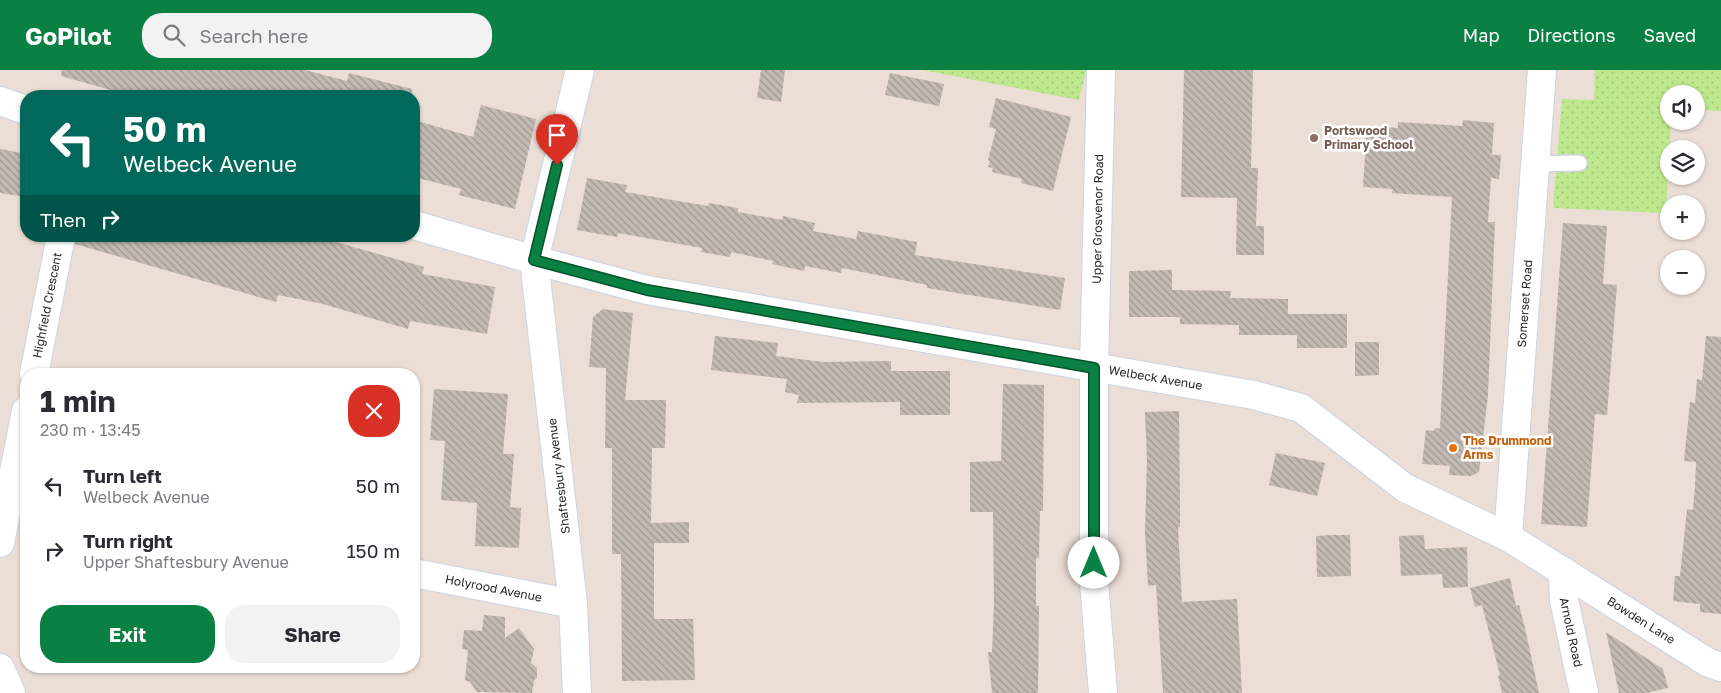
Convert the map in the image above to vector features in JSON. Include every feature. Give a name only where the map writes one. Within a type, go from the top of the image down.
[{"type":"street","points":[[534,260],[580,70]]},
{"type":"street","name":"Upper Grosvenor Road","points":[[1102,70],[1094,368],[1094,582],[1103,693]]},
{"type":"street","name":"Somerset Road","points":[[1508,537],[1542,70]]},
{"type":"street","points":[[0,102],[20,108]]},
{"type":"street","name":"Welbeck Avenue","points":[[420,227],[647,290],[1254,395],[1301,408],[1405,488],[1508,537],[1563,571]]},
{"type":"street","name":"Highfield Crescent","points":[[35,368],[61,242]]},
{"type":"street","name":"Shaftesbury Avenue","points":[[534,260],[573,604],[577,693]]},
{"type":"street","points":[[0,543],[18,495],[20,474]]},
{"type":"street","name":"Bowden Lane","points":[[1563,571],[1707,662],[1721,667]]},
{"type":"street","name":"Arnold Road","points":[[1563,571],[1564,600],[1584,693]]},
{"type":"street","name":"Holyrood Avenue","points":[[420,574],[573,604]]},
{"type":"street","points":[[0,668],[11,693]]},
{"type":"lane","points":[[1535,164],[1580,163]]},
{"type":"green space","points":[[922,70],[1086,70],[1079,100]]},
{"type":"green space","points":[[1595,70],[1721,70],[1721,111],[1705,110],[1705,85],[1660,85],[1660,130],[1671,130],[1670,140],[1660,140],[1660,185],[1668,185],[1667,195],[1660,195],[1660,213],[1553,208],[1562,99],[1594,100]]},
{"type":"building","points":[[62,70],[305,70],[347,81],[349,73],[412,89],[111,90],[61,76]]},
{"type":"building","points":[[761,70],[785,70],[781,102],[757,98]]},
{"type":"building","points":[[1184,70],[1253,70],[1251,168],[1258,168],[1256,226],[1264,226],[1264,255],[1236,255],[1237,198],[1181,197]]},
{"type":"building","points":[[890,73],[944,84],[939,106],[885,95]]},
{"type":"building","points":[[996,98],[1071,117],[1053,191],[1021,183],[1022,179],[992,172],[993,168],[988,167],[996,129],[989,127]]},
{"type":"building","points":[[481,105],[536,119],[515,209],[459,195],[461,189],[420,179],[420,122],[473,137]]},
{"type":"building","points":[[1463,120],[1494,123],[1492,155],[1501,155],[1499,179],[1491,178],[1488,222],[1495,222],[1488,395],[1479,472],[1471,476],[1449,475],[1450,466],[1422,464],[1426,430],[1434,431],[1435,428],[1440,429],[1452,197],[1392,193],[1393,189],[1363,187],[1367,126],[1398,128],[1398,122],[1462,126]]},
{"type":"building","points":[[0,149],[20,153],[20,196],[0,193]]},
{"type":"building","points":[[587,178],[627,185],[625,192],[708,206],[709,203],[738,208],[738,212],[782,220],[783,216],[815,223],[813,231],[856,239],[858,231],[917,242],[915,255],[1065,278],[1060,310],[927,288],[927,285],[842,268],[841,273],[805,266],[804,271],[772,264],[773,261],[731,252],[730,257],[701,252],[702,248],[618,233],[617,237],[577,230]]},
{"type":"building","points":[[1563,223],[1607,226],[1603,284],[1617,285],[1607,415],[1595,414],[1587,527],[1541,524]]},
{"type":"building","points":[[75,242],[336,242],[424,267],[422,274],[495,287],[487,334],[410,321],[408,329],[323,304],[278,295],[276,302],[75,244]]},
{"type":"building","points":[[1172,270],[1172,290],[1231,291],[1230,298],[1288,299],[1288,314],[1347,314],[1347,348],[1297,348],[1297,335],[1239,335],[1239,325],[1180,324],[1180,317],[1129,317],[1129,271]]},
{"type":"building","points":[[603,309],[633,313],[625,400],[666,400],[665,448],[652,448],[651,523],[689,522],[689,543],[654,543],[654,619],[693,619],[695,680],[622,681],[621,554],[612,554],[612,448],[605,448],[606,368],[589,367],[593,317]]},
{"type":"building","points":[[715,336],[778,343],[776,356],[823,362],[891,361],[891,371],[950,371],[950,415],[900,415],[900,402],[797,403],[799,395],[785,392],[787,379],[711,370]]},
{"type":"building","points":[[1706,336],[1721,337],[1721,614],[1700,612],[1700,604],[1673,601],[1675,576],[1680,576],[1687,509],[1693,510],[1696,462],[1684,461],[1690,402],[1695,403],[1697,379],[1702,380]]},
{"type":"building","points":[[1355,342],[1379,342],[1379,375],[1355,376]]},
{"type":"building","points":[[1003,384],[1044,385],[1043,511],[1040,511],[1039,558],[1036,558],[1036,606],[1039,606],[1038,693],[992,693],[988,652],[992,652],[994,605],[993,512],[970,512],[970,462],[1001,461]]},
{"type":"building","points":[[434,389],[508,394],[503,454],[514,454],[510,507],[521,508],[519,548],[475,546],[477,503],[441,500],[445,441],[430,440]]},
{"type":"building","points":[[1179,411],[1180,527],[1178,527],[1182,602],[1237,599],[1242,693],[1163,693],[1156,585],[1148,586],[1145,532],[1147,461],[1145,412]]},
{"type":"building","points":[[1276,453],[1325,463],[1317,496],[1269,485]]},
{"type":"building","points":[[1350,535],[1351,576],[1317,577],[1316,536]]},
{"type":"building","points":[[1424,535],[1425,549],[1467,547],[1468,587],[1443,588],[1442,574],[1401,576],[1399,536]]},
{"type":"building","points":[[1510,578],[1516,606],[1519,605],[1525,628],[1539,693],[1502,693],[1498,676],[1500,675],[1482,605],[1475,607],[1470,588]]},
{"type":"building","points":[[484,615],[505,617],[505,638],[519,628],[534,649],[531,663],[537,668],[537,678],[534,680],[532,693],[477,692],[470,682],[465,680],[468,650],[462,649],[464,630],[482,631]]},
{"type":"building","points":[[1606,632],[1663,669],[1668,688],[1646,693],[1619,693]]},
{"type":"place","name":"Portswood Primary School","points":[[1314,138]]},
{"type":"place","name":"The Drummond Arms","points":[[1453,448]]},
{"type":"route","points":[[557,165],[534,260],[647,290],[1094,368],[1094,563]]}]
